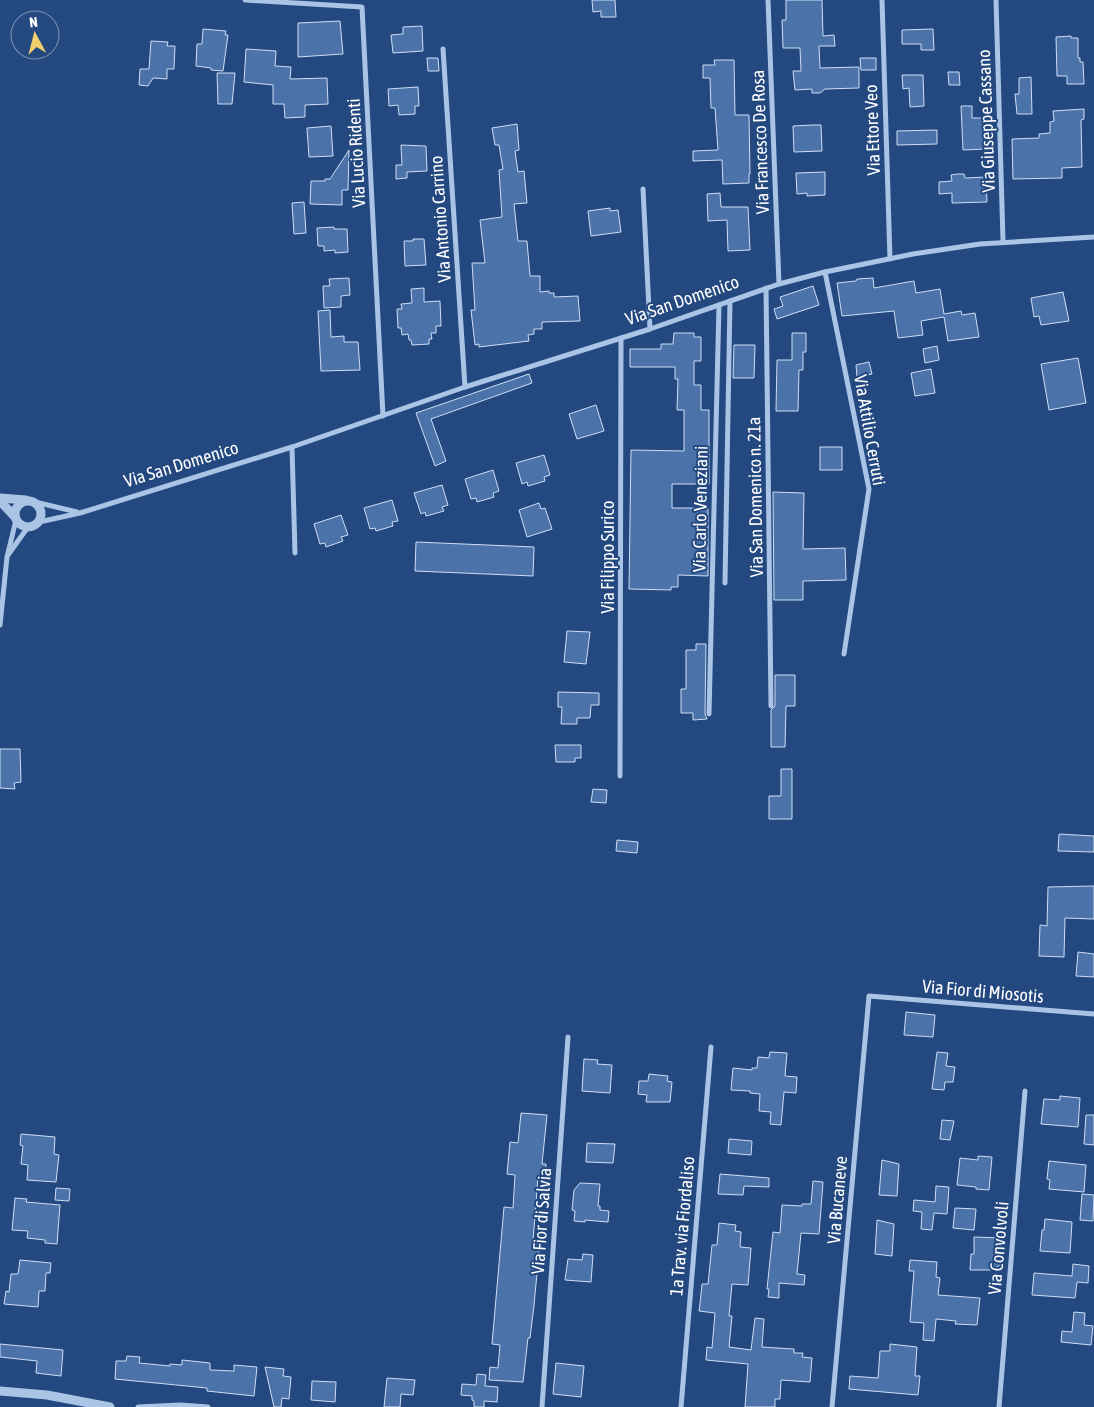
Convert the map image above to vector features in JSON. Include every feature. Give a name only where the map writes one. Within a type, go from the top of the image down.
[{"type":"street","name":"Via Lucio Ridenti","points":[[245,0],[362,7],[383,416]]},
{"type":"street","name":"Via Francesco De Rosa","points":[[768,0],[779,284]]},
{"type":"street","name":"Via Ettore Veo","points":[[882,0],[890,259]]},
{"type":"street","name":"Via Giuseppe Cassano","points":[[996,0],[1003,241]]},
{"type":"street","name":"Via Antonio Carrino","points":[[443,49],[465,387]]},
{"type":"street","points":[[643,189],[650,329]]},
{"type":"street","name":"Via San Domenico","points":[[39,522],[80,512],[292,447],[465,387],[650,329],[779,284],[825,272],[961,247],[1003,241],[1094,237]]},
{"type":"street","name":"Via Attilio Cerruti","points":[[825,272],[870,489],[844,654]]},
{"type":"street","name":"Via San Domenico n. 21a","points":[[766,288],[771,706]]},
{"type":"street","points":[[725,583],[730,301]]},
{"type":"street","name":"Via Carlo Veneziani","points":[[709,714],[719,305]]},
{"type":"street","name":"Via Filippo Surico","points":[[620,776],[621,338]]},
{"type":"street","points":[[292,447],[295,553]]},
{"type":"street","name":"Via San Domenico","points":[[0,499],[31,501],[80,512]]},
{"type":"street","name":"Via San Domenico","points":[[0,499],[15,518]]},
{"type":"street","points":[[0,626],[6,558],[15,518],[14,512],[18,504],[31,501],[40,509],[41,518],[32,527],[21,525],[15,518]]},
{"type":"street","points":[[6,558],[28,527]]},
{"type":"street","name":"Via Fior di Miosotis","points":[[869,996],[1094,1014]]},
{"type":"street","name":"Via Bucaneve","points":[[832,1407],[869,996]]},
{"type":"street","name":"Via Fior di Salvia","points":[[542,1407],[568,1037]]},
{"type":"street","name":"1a Trav. via Fiordaliso","points":[[680,1407],[711,1047]]},
{"type":"street","name":"Via Convolvoli","points":[[999,1407],[1025,1091]]},
{"type":"street","points":[[0,1391],[47,1395],[110,1407]]},
{"type":"street","points":[[138,1407],[180,1405],[208,1407]]},
{"type":"building","points":[[592,0],[615,0],[616,17],[601,17],[601,11],[593,12]]},
{"type":"building","points":[[786,0],[822,0],[823,36],[834,35],[835,46],[819,46],[820,68],[859,67],[859,88],[825,89],[820,93],[812,93],[812,89],[795,90],[793,71],[801,71],[800,48],[783,48],[782,20],[786,20]]},
{"type":"building","points":[[340,21],[343,54],[298,57],[298,23]]},
{"type":"building","points":[[422,26],[423,51],[393,53],[391,35],[403,34],[403,27]]},
{"type":"building","points":[[203,29],[226,31],[225,35],[228,35],[223,71],[196,66],[197,44],[202,44]]},
{"type":"building","points":[[933,29],[934,50],[921,50],[921,44],[902,44],[902,30]]},
{"type":"building","points":[[1071,36],[1071,38],[1078,38],[1078,58],[1080,58],[1080,62],[1083,62],[1084,84],[1067,84],[1067,76],[1057,76],[1056,37]]},
{"type":"building","points":[[151,41],[168,42],[167,46],[175,46],[174,69],[167,69],[167,79],[153,78],[148,86],[139,85],[140,69],[149,69]]},
{"type":"building","points":[[246,49],[276,51],[275,66],[291,67],[290,79],[327,78],[328,104],[305,105],[305,117],[285,118],[284,104],[273,104],[273,85],[244,82]]},
{"type":"building","points":[[427,58],[438,58],[439,71],[428,71]]},
{"type":"building","points":[[860,58],[876,58],[876,70],[861,70]]},
{"type":"building","points":[[714,60],[734,60],[735,115],[749,115],[749,183],[723,184],[722,160],[693,161],[693,151],[718,150],[715,108],[711,108],[710,78],[703,78],[703,65],[715,65]]},
{"type":"building","points":[[948,72],[959,72],[960,85],[949,85]]},
{"type":"building","points":[[217,73],[235,73],[232,104],[218,104]]},
{"type":"building","points":[[902,75],[923,75],[924,106],[910,107],[909,88],[903,89]]},
{"type":"building","points":[[1031,77],[1032,114],[1017,114],[1015,94],[1019,94],[1019,78]]},
{"type":"building","points":[[418,87],[419,106],[415,106],[415,114],[399,115],[398,105],[389,106],[388,89]]},
{"type":"building","points":[[961,106],[972,106],[972,118],[984,118],[985,149],[963,150]]},
{"type":"building","points":[[1084,109],[1084,119],[1081,120],[1082,167],[1062,168],[1062,178],[1013,179],[1012,139],[1039,138],[1039,134],[1050,133],[1050,122],[1054,121],[1053,111]]},
{"type":"building","points":[[517,124],[519,150],[515,151],[518,172],[524,171],[527,203],[514,204],[518,241],[527,241],[530,276],[540,276],[540,292],[549,291],[549,293],[554,293],[554,297],[578,296],[580,321],[542,322],[542,329],[534,329],[534,334],[528,335],[529,341],[479,347],[479,344],[475,345],[471,310],[475,310],[472,263],[485,263],[480,220],[502,217],[499,170],[503,169],[499,145],[495,145],[492,128]]},
{"type":"building","points":[[821,125],[822,151],[794,152],[793,126]]},
{"type":"building","points":[[331,126],[333,156],[309,157],[307,128]]},
{"type":"building","points":[[937,130],[937,144],[897,145],[897,131]]},
{"type":"building","points":[[401,145],[426,146],[427,171],[407,172],[407,178],[396,179],[396,165],[402,165]]},
{"type":"building","points":[[349,150],[348,190],[342,190],[342,205],[310,204],[311,181],[330,179]]},
{"type":"building","points":[[825,172],[825,195],[807,196],[807,193],[797,194],[796,173]]},
{"type":"building","points":[[964,174],[965,178],[986,177],[987,202],[952,203],[952,193],[939,194],[939,182],[952,181],[951,175]]},
{"type":"building","points":[[720,193],[721,207],[748,207],[750,250],[728,251],[727,220],[708,221],[707,194]]},
{"type":"building","points":[[304,202],[306,233],[294,234],[292,203]]},
{"type":"building","points":[[610,208],[610,211],[618,210],[621,232],[591,236],[588,211]]},
{"type":"building","points":[[334,227],[334,229],[347,229],[348,252],[335,253],[335,250],[324,251],[324,246],[318,246],[317,228]]},
{"type":"building","points":[[413,239],[424,239],[426,265],[405,266],[404,241],[413,241]]},
{"type":"building","points":[[349,278],[350,295],[341,296],[341,307],[324,308],[323,286],[330,286],[329,279]]},
{"type":"building","points":[[873,278],[874,288],[914,281],[916,293],[940,289],[944,314],[961,311],[962,315],[975,313],[979,337],[948,341],[944,317],[921,321],[923,335],[898,338],[894,311],[842,316],[837,283]]},
{"type":"building","points":[[813,286],[819,305],[777,319],[774,309],[783,306],[780,297]]},
{"type":"building","points":[[424,288],[424,302],[440,301],[441,326],[436,326],[436,333],[431,333],[432,339],[429,339],[429,344],[412,345],[408,334],[402,335],[401,328],[398,328],[397,309],[402,309],[401,304],[412,303],[411,289]]},
{"type":"building","points":[[1063,292],[1069,321],[1041,325],[1039,316],[1034,317],[1031,298]]},
{"type":"building","points":[[330,310],[331,337],[344,336],[344,342],[358,342],[360,370],[321,371],[318,311]]},
{"type":"building","points":[[674,333],[694,333],[694,337],[701,337],[701,361],[694,361],[694,385],[701,385],[701,410],[709,410],[709,484],[672,484],[672,508],[708,508],[708,576],[678,575],[678,587],[671,587],[671,590],[629,589],[631,450],[684,451],[684,410],[677,410],[678,379],[675,379],[675,367],[630,367],[630,349],[661,349],[661,344],[673,344]]},
{"type":"building","points":[[792,333],[806,333],[806,352],[803,352],[803,370],[799,370],[798,411],[776,411],[777,360],[792,360]]},
{"type":"building","points":[[734,345],[755,345],[754,378],[733,378]]},
{"type":"building","points":[[937,346],[939,360],[925,363],[923,349]]},
{"type":"building","points":[[1078,358],[1086,403],[1049,410],[1041,364]]},
{"type":"building","points":[[869,362],[872,374],[857,377],[856,365]]},
{"type":"building","points":[[931,369],[935,393],[915,396],[911,373]]},
{"type":"building","points":[[529,374],[532,383],[431,419],[446,461],[435,466],[416,413]]},
{"type":"building","points":[[596,405],[604,431],[577,439],[569,414]]},
{"type":"building","points":[[820,447],[842,447],[842,470],[820,470]]},
{"type":"building","points":[[544,455],[550,475],[544,477],[545,481],[528,486],[527,482],[522,484],[516,463]]},
{"type":"building","points":[[493,470],[499,491],[493,493],[494,497],[477,502],[476,498],[471,499],[465,479]]},
{"type":"building","points":[[442,485],[448,505],[442,507],[444,511],[426,516],[425,512],[421,514],[414,493]]},
{"type":"building","points":[[773,492],[804,493],[803,549],[845,548],[846,580],[803,581],[803,600],[774,600]]},
{"type":"building","points":[[392,500],[398,521],[392,522],[393,526],[376,531],[375,528],[370,529],[364,508]]},
{"type":"building","points":[[539,503],[541,509],[545,508],[552,529],[527,537],[519,510]]},
{"type":"building","points":[[341,515],[348,535],[341,537],[343,541],[326,547],[325,543],[320,544],[314,524]]},
{"type":"building","points":[[416,542],[534,547],[533,576],[415,571]]},
{"type":"building","points":[[567,631],[590,632],[586,664],[564,662]]},
{"type":"building","points":[[696,644],[706,644],[705,714],[707,719],[693,720],[693,713],[681,713],[681,689],[686,689],[686,650],[696,650]]},
{"type":"building","points":[[775,675],[795,675],[795,706],[786,706],[785,747],[771,747],[771,710],[775,706]]},
{"type":"building","points":[[558,692],[599,693],[599,705],[591,705],[590,718],[577,718],[577,724],[561,724],[562,707],[558,707]]},
{"type":"building","points":[[555,745],[581,745],[581,758],[575,758],[575,762],[556,762]]},
{"type":"building","points":[[0,749],[20,749],[21,782],[14,783],[15,789],[0,788]]},
{"type":"building","points":[[781,769],[792,769],[792,819],[769,819],[769,796],[781,796]]},
{"type":"building","points":[[593,789],[607,790],[606,803],[591,802]]},
{"type":"building","points":[[1059,834],[1094,836],[1094,852],[1058,851]]},
{"type":"building","points":[[617,840],[638,842],[637,853],[616,851]]},
{"type":"building","points":[[1094,886],[1094,919],[1065,918],[1064,957],[1039,956],[1040,925],[1047,926],[1048,887]]},
{"type":"building","points":[[1078,952],[1094,954],[1094,977],[1076,976]]},
{"type":"building","points":[[906,1012],[935,1015],[933,1037],[904,1035]]},
{"type":"building","points":[[770,1052],[787,1053],[785,1076],[797,1077],[796,1093],[784,1092],[781,1125],[770,1124],[771,1112],[759,1111],[760,1094],[750,1093],[750,1091],[731,1090],[733,1068],[752,1070],[752,1068],[757,1068],[758,1057],[769,1058]]},
{"type":"building","points":[[937,1052],[948,1053],[946,1066],[955,1067],[953,1082],[945,1082],[944,1090],[932,1089]]},
{"type":"building","points":[[584,1059],[598,1060],[597,1064],[612,1065],[610,1093],[582,1091]]},
{"type":"building","points":[[649,1074],[668,1076],[667,1081],[672,1082],[670,1102],[646,1102],[647,1095],[638,1094],[639,1081],[648,1081]]},
{"type":"building","points":[[1060,1096],[1080,1098],[1078,1127],[1041,1124],[1044,1099],[1060,1100]]},
{"type":"building","points":[[521,1113],[547,1115],[542,1164],[546,1164],[545,1178],[538,1177],[533,1241],[540,1241],[534,1305],[523,1382],[489,1380],[490,1367],[498,1368],[500,1345],[492,1344],[504,1207],[513,1208],[515,1175],[507,1174],[510,1142],[518,1143]]},
{"type":"building","points":[[1086,1115],[1094,1115],[1094,1145],[1084,1144]]},
{"type":"building","points":[[942,1120],[954,1121],[950,1140],[940,1139]]},
{"type":"building","points":[[21,1134],[55,1137],[54,1154],[59,1155],[56,1182],[27,1180],[28,1165],[21,1164],[23,1146],[20,1145]]},
{"type":"building","points":[[729,1139],[752,1141],[751,1155],[728,1153]]},
{"type":"building","points":[[587,1143],[615,1144],[613,1163],[586,1162]]},
{"type":"building","points":[[978,1156],[992,1157],[989,1190],[957,1185],[960,1158],[978,1160]]},
{"type":"building","points":[[882,1160],[899,1164],[897,1196],[879,1195]]},
{"type":"building","points":[[1049,1161],[1086,1165],[1084,1192],[1049,1189],[1050,1180],[1047,1179]]},
{"type":"building","points":[[720,1174],[769,1178],[769,1187],[744,1186],[743,1195],[718,1194]]},
{"type":"building","points":[[813,1181],[823,1182],[819,1234],[801,1233],[797,1274],[805,1275],[804,1285],[779,1283],[779,1298],[768,1297],[769,1289],[767,1289],[773,1232],[780,1233],[782,1205],[802,1206],[802,1204],[811,1204]]},
{"type":"building","points":[[580,1183],[600,1184],[598,1206],[600,1206],[600,1210],[609,1211],[608,1222],[574,1221],[575,1211],[572,1210],[574,1190]]},
{"type":"building","points":[[936,1186],[949,1187],[947,1214],[934,1213],[932,1230],[921,1229],[922,1212],[913,1211],[914,1200],[935,1202]]},
{"type":"building","points":[[56,1188],[70,1189],[69,1201],[55,1200]]},
{"type":"building","points":[[1082,1194],[1094,1195],[1093,1221],[1080,1220]]},
{"type":"building","points":[[15,1198],[27,1199],[26,1202],[60,1205],[57,1244],[45,1243],[45,1240],[27,1238],[28,1231],[12,1230]]},
{"type":"building","points":[[955,1208],[976,1209],[974,1230],[953,1228]]},
{"type":"building","points":[[1045,1219],[1072,1222],[1070,1253],[1040,1251]]},
{"type":"building","points":[[877,1220],[894,1224],[892,1256],[875,1254]]},
{"type":"building","points":[[719,1223],[736,1225],[735,1231],[741,1232],[740,1247],[751,1248],[748,1285],[732,1284],[729,1316],[732,1316],[729,1347],[751,1350],[755,1318],[764,1319],[762,1347],[794,1349],[794,1353],[803,1353],[802,1357],[812,1358],[810,1382],[781,1380],[780,1399],[775,1399],[775,1407],[745,1407],[748,1364],[706,1360],[707,1347],[712,1348],[715,1313],[699,1311],[702,1284],[708,1284],[712,1245],[717,1245]]},
{"type":"building","points":[[974,1237],[1002,1238],[1001,1264],[993,1270],[970,1270],[971,1254],[974,1254]]},
{"type":"building","points":[[583,1254],[593,1255],[591,1282],[565,1280],[568,1259],[582,1260]]},
{"type":"building","points":[[20,1260],[51,1263],[50,1273],[46,1273],[45,1291],[39,1291],[38,1307],[4,1304],[6,1291],[9,1292],[11,1274],[18,1274]]},
{"type":"building","points":[[910,1260],[937,1262],[936,1277],[940,1278],[938,1295],[980,1298],[977,1325],[955,1324],[956,1321],[936,1319],[934,1341],[923,1340],[924,1323],[910,1322],[914,1271],[909,1271]]},
{"type":"building","points":[[1073,1264],[1089,1266],[1088,1283],[1077,1282],[1075,1298],[1032,1295],[1034,1273],[1072,1276]]},
{"type":"building","points":[[1074,1312],[1085,1313],[1084,1325],[1093,1326],[1091,1345],[1061,1342],[1062,1331],[1072,1332]]},
{"type":"building","points":[[0,1344],[63,1350],[61,1376],[36,1373],[37,1361],[0,1357]]},
{"type":"building","points":[[890,1344],[917,1347],[915,1376],[920,1376],[918,1395],[849,1389],[850,1376],[878,1378],[880,1351],[890,1351]]},
{"type":"building","points":[[127,1356],[140,1357],[139,1363],[170,1366],[170,1364],[182,1365],[182,1360],[210,1363],[210,1370],[234,1371],[234,1365],[257,1367],[254,1396],[207,1391],[207,1388],[115,1379],[116,1361],[126,1361]]},
{"type":"building","points":[[556,1363],[584,1366],[581,1397],[553,1394]]},
{"type":"building","points":[[265,1367],[284,1369],[283,1376],[291,1377],[289,1399],[282,1398],[281,1407],[274,1407]]},
{"type":"building","points":[[477,1374],[486,1375],[485,1386],[498,1387],[497,1402],[484,1401],[484,1407],[474,1407],[472,1396],[461,1395],[462,1384],[476,1385]]},
{"type":"building","points":[[387,1378],[415,1380],[413,1395],[401,1394],[400,1407],[384,1407]]},
{"type":"building","points":[[312,1381],[336,1382],[335,1402],[311,1400]]}]
